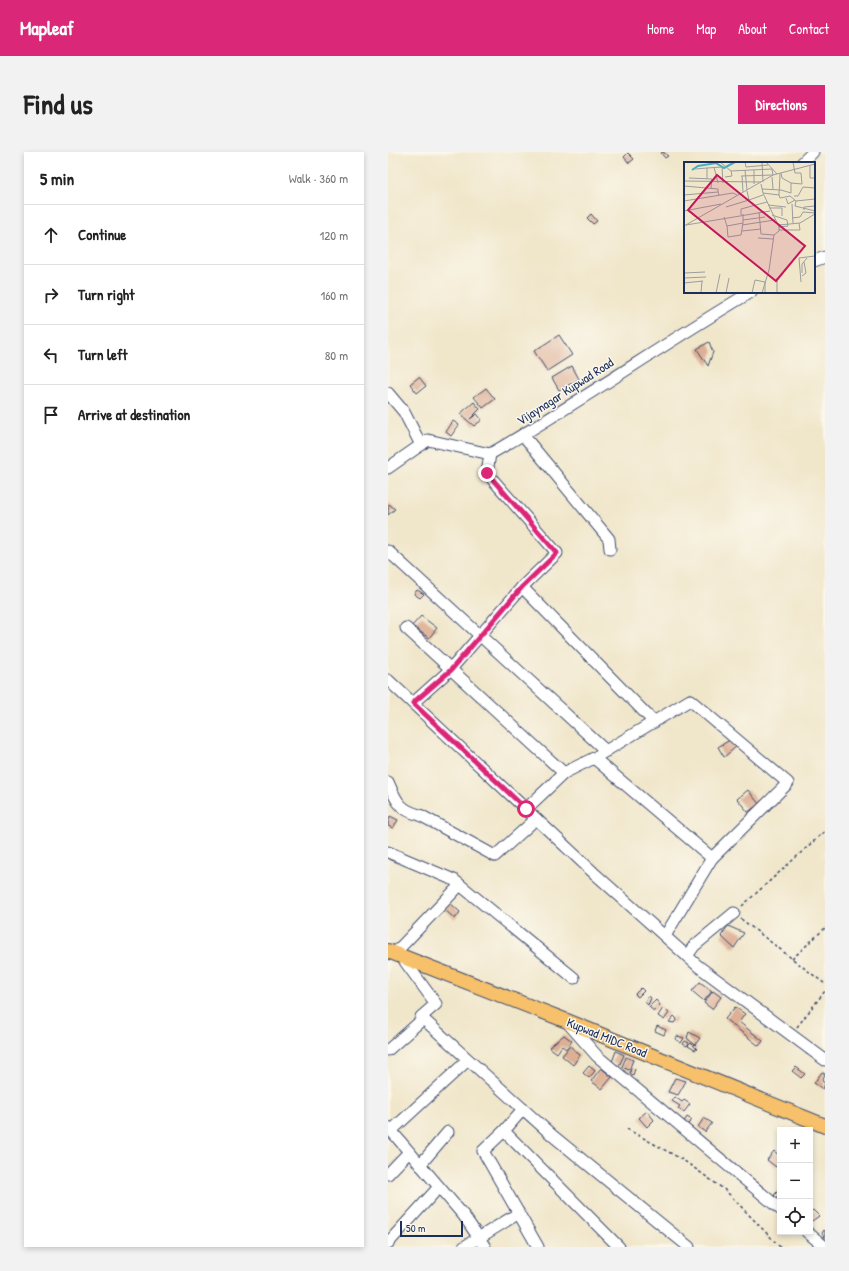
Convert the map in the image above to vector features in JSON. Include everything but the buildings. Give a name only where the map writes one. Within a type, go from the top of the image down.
[{"type":"main road","name":"Kupwad MIDC Road","points":[[394,954],[567,1021],[825,1126]]},
{"type":"street","points":[[803,162],[812,152]]},
{"type":"street","points":[[815,261],[825,257]]},
{"type":"street","name":"Vijaynagar Kupwad Road","points":[[490,454],[523,435],[686,330],[749,293]]},
{"type":"street","points":[[388,393],[404,412],[421,445]]},
{"type":"street","points":[[523,435],[609,539],[610,549]]},
{"type":"street","points":[[390,463],[428,440],[469,447],[490,454],[487,473],[557,553],[522,587],[451,670],[413,703]]},
{"type":"street","points":[[388,551],[606,751]]},
{"type":"street","points":[[522,587],[654,722]]},
{"type":"street","points":[[406,628],[564,773]]},
{"type":"street","points":[[388,680],[536,819],[664,936],[687,956],[825,1060]]},
{"type":"street","points":[[526,809],[564,773],[594,758],[690,700],[788,783],[712,858],[664,936]]},
{"type":"street","points":[[594,758],[712,858]]},
{"type":"street","points":[[388,782],[398,803],[410,812],[420,815],[495,856],[536,819]]},
{"type":"street","points":[[388,852],[454,880],[466,888],[574,978]]},
{"type":"street","points":[[388,1050],[423,1019],[421,1017],[436,1004],[394,954],[460,885]]},
{"type":"street","points":[[687,956],[694,946],[734,913]]},
{"type":"street","points":[[423,1019],[553,1136],[689,1247]]},
{"type":"street","points":[[567,1021],[597,1056],[777,1206]]},
{"type":"street","points":[[468,1060],[390,1129],[464,1216],[482,1243]]},
{"type":"street","points":[[524,1109],[483,1151],[538,1247]]},
{"type":"street","points":[[504,1131],[619,1247]]},
{"type":"street","points":[[420,1165],[448,1132]]},
{"type":"street","points":[[388,1174],[409,1152]]},
{"type":"street","points":[[388,1243],[439,1187]]},
{"type":"street","points":[[464,1247],[482,1243],[519,1213]]},
{"type":"street","points":[[811,1235],[825,1247]]},
{"type":"path","points":[[825,831],[734,913],[825,984]]},
{"type":"path","points":[[792,959],[825,928]]},
{"type":"path","points":[[791,1034],[825,991]]},
{"type":"path","points":[[627,1129],[683,1160],[725,1190],[780,1247]]},
{"type":"route","points":[[487,473],[557,553],[522,587],[451,670],[413,703],[526,809]]}]
